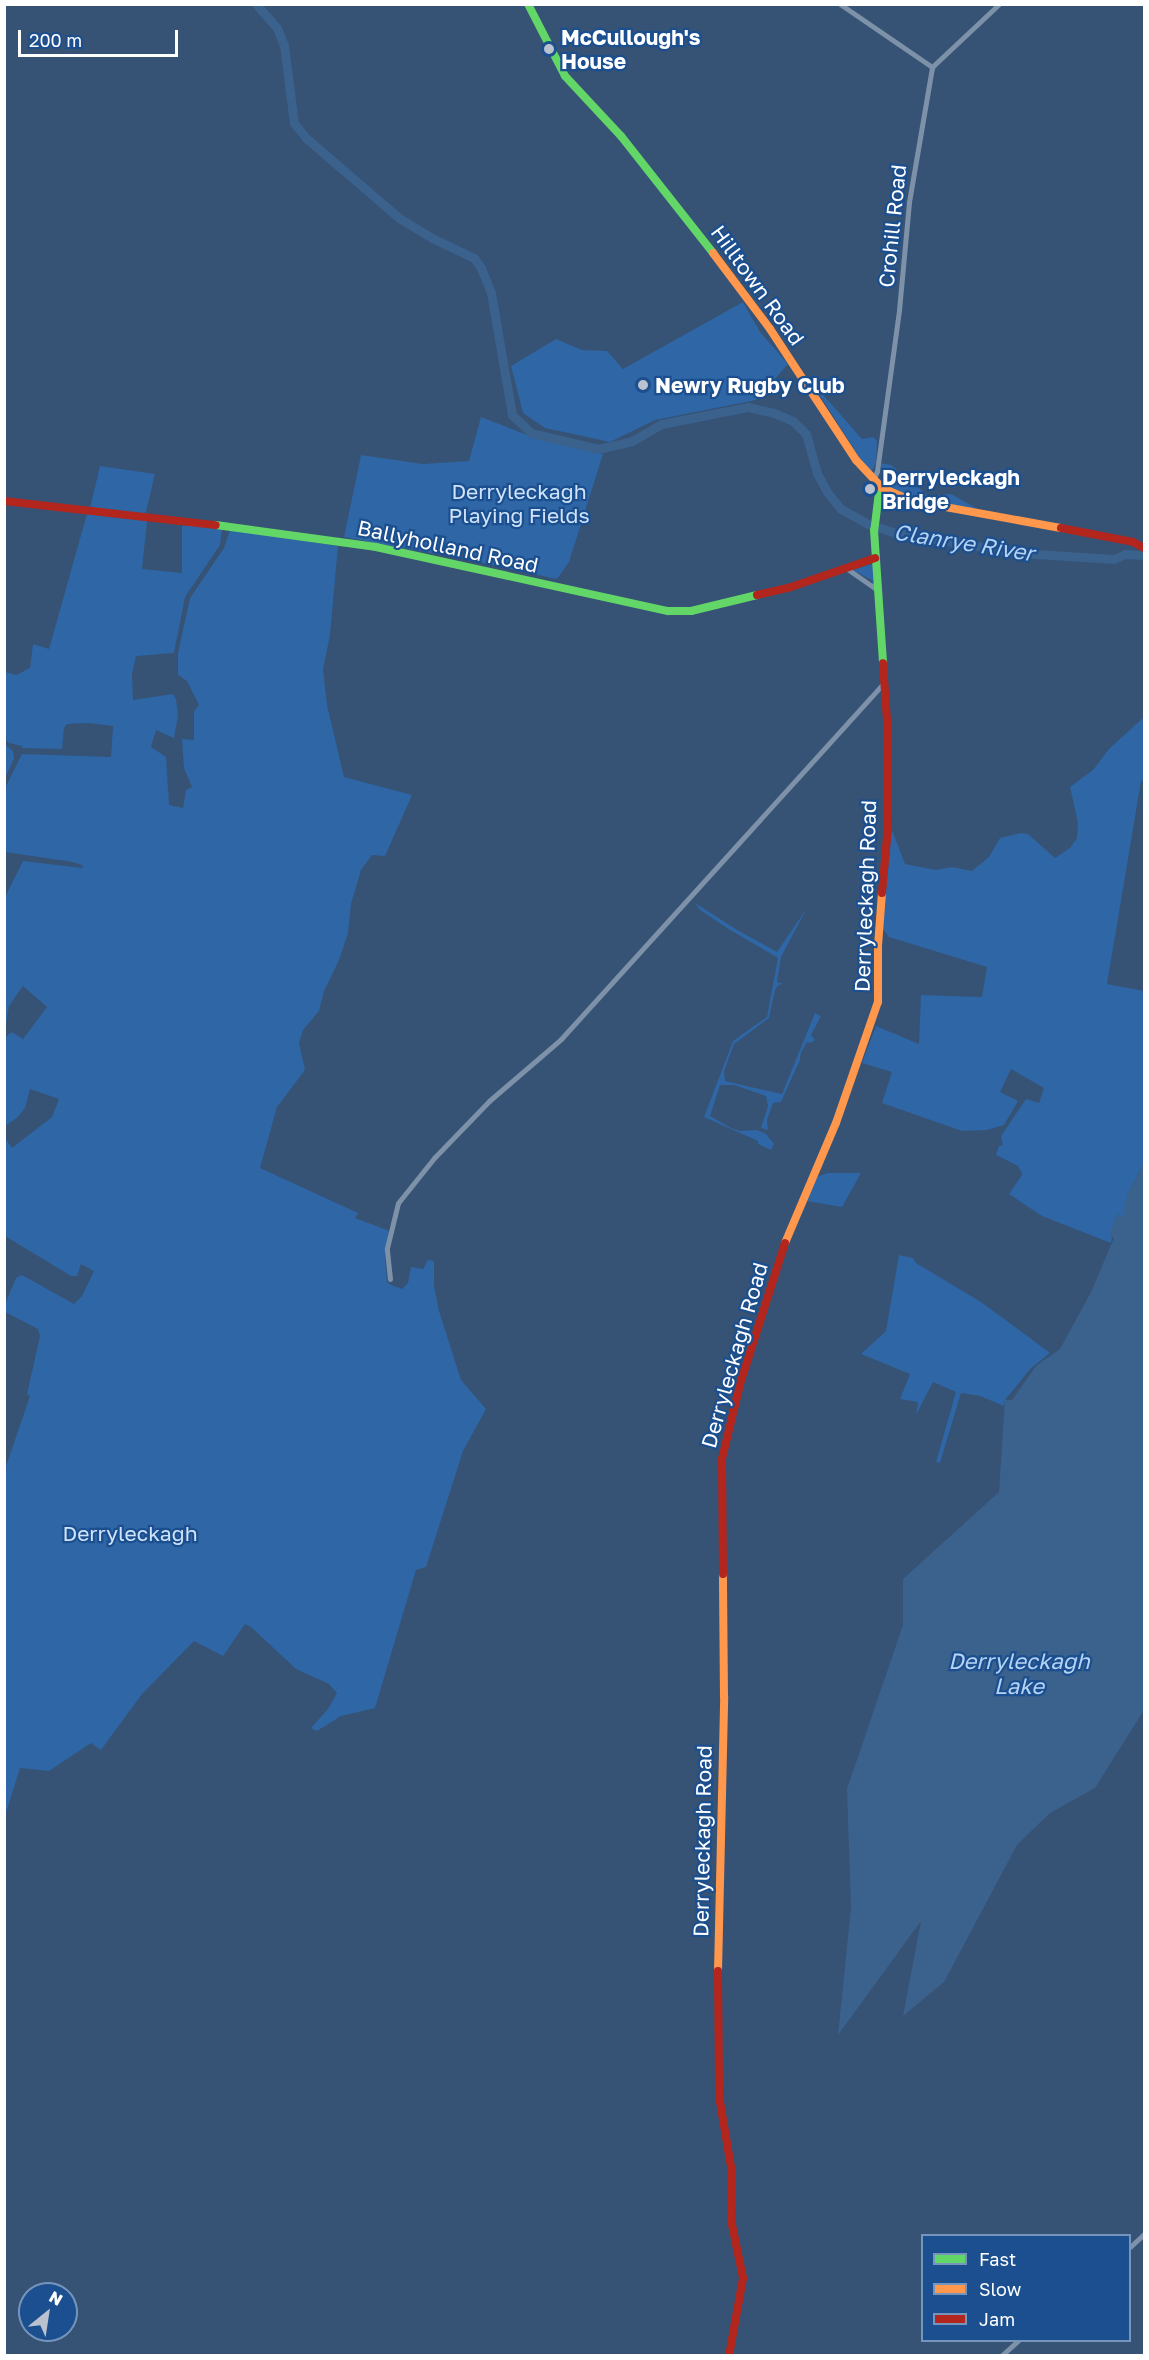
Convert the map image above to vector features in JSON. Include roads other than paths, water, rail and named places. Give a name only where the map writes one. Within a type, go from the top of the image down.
[{"type":"street","name":"Hilltown Road","points":[[528,4],[565,76],[621,136],[696,230],[770,329],[856,460],[882,488],[912,501],[1093,534],[1144,548]]},
{"type":"street","points":[[840,4],[932,67],[999,4]]},
{"type":"street","name":"Crohill Road","points":[[873,480],[877,471],[899,310],[909,202],[932,67]]},
{"type":"street","name":"Derryleckagh Road","points":[[729,2355],[743,2278],[742,2264],[731,2220],[732,2167],[719,2096],[717,2051],[718,1899],[724,1697],[723,1459],[740,1384],[786,1240],[836,1123],[878,1002],[878,946],[887,837],[888,735],[874,530],[875,511],[882,488]]},
{"type":"street","name":"Ballyholland Road","points":[[4,501],[220,525],[376,547],[668,611],[692,611],[791,587],[875,558]]},
{"type":"street","points":[[846,568],[877,590]]},
{"type":"street","points":[[390,1279],[387,1248],[398,1203],[439,1152],[489,1101],[561,1039],[884,683]]},
{"type":"street","points":[[1131,2246],[1144,2234]]},
{"type":"street","points":[[1001,2355],[1017,2342]]},
{"type":"water","name":"Derryleckagh Lake","points":[[1144,1163],[1144,1710],[1095,1788],[1050,1813],[1017,1845],[944,1982],[903,2016],[921,1921],[838,2035],[851,1908],[847,1789],[903,1625],[903,1579],[999,1492],[1005,1400],[1012,1400],[1036,1366],[1060,1349],[1091,1292],[1114,1238],[1110,1235],[1111,1229],[1118,1214],[1125,1217],[1124,1209],[1128,1194]]},
{"type":"waterway","name":"Clanrye River","points":[[256,4],[277,28],[284,45],[294,123],[306,138],[399,218],[432,238],[474,258],[481,268],[491,293],[512,415],[531,433],[598,449],[632,441],[662,424],[748,407],[774,413],[793,421],[806,434],[817,473],[827,492],[841,509],[868,524],[896,533],[1021,553],[1114,559],[1125,554],[1144,555]]},
{"type":"place","name":"McCullough's House","points":[[549,49]]},
{"type":"place","name":"Newry Rugby Club","points":[[643,385]]},
{"type":"place","name":"Derryleckagh Bridge","points":[[870,489]]},
{"type":"park label","name":"Derryleckagh Playing Fields","points":[[519,503]]},
{"type":"park label","name":"Derryleckagh","points":[[130,1533]]}]
